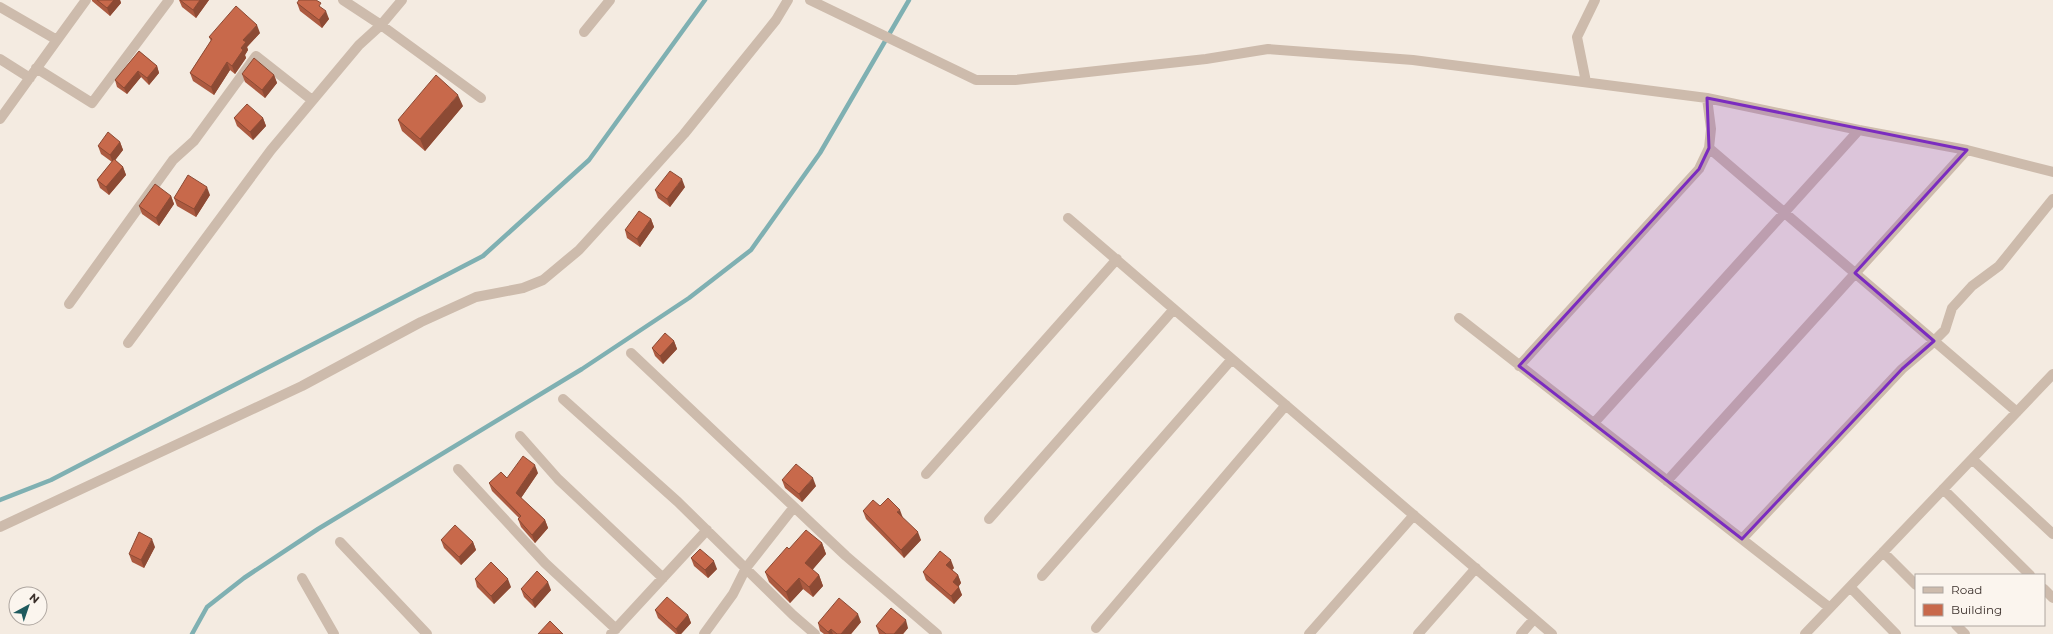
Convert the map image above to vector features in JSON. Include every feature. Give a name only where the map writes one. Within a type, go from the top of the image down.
[{"type":"street","points":[[0,119],[86,0]]},
{"type":"street","points":[[36,68],[92,104],[169,0]]},
{"type":"street","points":[[343,0],[381,25],[481,98]]},
{"type":"street","points":[[128,344],[271,150],[359,45],[381,25],[402,0]]},
{"type":"street","points":[[584,32],[610,0]]},
{"type":"street","points":[[0,527],[302,386],[421,322],[476,297],[523,288],[543,280],[579,250],[679,139],[776,20],[788,0]]},
{"type":"street","points":[[810,0],[845,15],[976,80],[1014,80],[1206,58],[1268,49],[1413,60],[1707,98],[1859,130],[1966,150],[2053,172]]},
{"type":"street","points":[[1586,82],[1577,37],[1595,0]]},
{"type":"street","points":[[2,6],[57,40]]},
{"type":"street","points":[[69,304],[173,160],[194,141],[256,56],[312,100]]},
{"type":"street","points":[[0,59],[30,78]]},
{"type":"street","points":[[1519,366],[1700,169],[1709,148],[1711,129],[1707,98]]},
{"type":"street","points":[[1594,423],[1859,130]]},
{"type":"street","points":[[1709,148],[2016,412]]},
{"type":"street","points":[[1667,481],[1966,150]]},
{"type":"street","points":[[1742,539],[1902,369],[1934,341],[1944,330],[1952,308],[1972,286],[1999,266],[2053,199]]},
{"type":"street","points":[[1068,218],[1552,634]]},
{"type":"street","points":[[926,474],[1116,260]]},
{"type":"street","points":[[989,519],[1174,309]]},
{"type":"street","points":[[1459,318],[1830,608]]},
{"type":"street","points":[[630,353],[846,556],[937,634]]},
{"type":"street","points":[[1042,576],[1232,359]]},
{"type":"street","points":[[1805,634],[2053,374]]},
{"type":"street","points":[[563,398],[707,530],[793,615],[815,634]]},
{"type":"street","points":[[1096,628],[1286,405]]},
{"type":"street","points":[[520,436],[558,479],[663,578]]},
{"type":"street","points":[[1972,459],[2053,534]]},
{"type":"street","points":[[458,469],[545,563],[613,631],[707,530]]},
{"type":"street","points":[[1943,489],[2029,574]]},
{"type":"street","points":[[704,634],[733,594],[746,568],[794,507]]},
{"type":"street","points":[[1309,634],[1414,515]]},
{"type":"street","points":[[340,542],[427,634]]},
{"type":"street","points":[[1883,552],[1915,584]]},
{"type":"street","points":[[1418,634],[1476,568]]},
{"type":"street","points":[[302,578],[334,634]]},
{"type":"street","points":[[1850,587],[1896,634]]},
{"type":"street","points":[[2045,590],[2053,598]]},
{"type":"street","points":[[1521,634],[1534,618]]},
{"type":"street","points":[[1957,626],[1965,634]]},
{"type":"highlighted area","points":[[1707,98],[1967,150],[1855,273],[1934,341],[1902,369],[1742,539],[1519,366],[1699,169],[1709,148]]},
{"type":"building","points":[[97,0],[114,0],[107,8]]},
{"type":"building","points":[[180,0],[200,0],[193,10]]},
{"type":"building","points":[[299,0],[316,0],[321,3],[319,6],[326,11],[319,20],[297,3]]},
{"type":"building","points":[[236,6],[257,25],[243,40],[246,42],[241,48],[243,50],[232,66],[227,62],[211,87],[190,73],[212,39],[209,37]]},
{"type":"building","points":[[139,51],[157,66],[147,78],[138,71],[124,88],[115,80]]},
{"type":"building","points":[[254,58],[274,75],[262,90],[242,74]]},
{"type":"building","points":[[436,75],[458,95],[420,139],[398,120]]},
{"type":"building","points":[[247,104],[263,118],[250,132],[234,118]]},
{"type":"building","points":[[108,132],[120,142],[110,155],[98,146]]},
{"type":"building","points":[[114,159],[123,167],[106,187],[97,180]]},
{"type":"building","points":[[670,171],[682,179],[667,199],[655,190]]},
{"type":"building","points":[[188,175],[207,187],[194,209],[174,198]]},
{"type":"building","points":[[155,184],[171,196],[156,218],[139,206]]},
{"type":"building","points":[[639,211],[651,219],[637,239],[625,230]]},
{"type":"building","points":[[665,333],[674,341],[660,356],[652,348]]},
{"type":"building","points":[[523,456],[535,465],[516,493],[545,520],[532,535],[518,519],[521,516],[489,483],[501,472],[507,478]]},
{"type":"building","points":[[796,464],[813,478],[799,494],[782,480]]},
{"type":"building","points":[[888,498],[900,510],[897,512],[918,532],[901,550],[863,511],[873,500],[880,506]]},
{"type":"building","points":[[455,525],[473,542],[459,557],[441,540]]},
{"type":"building","points":[[806,530],[822,543],[805,563],[819,575],[809,587],[799,578],[786,592],[765,572],[787,547],[789,549]]},
{"type":"building","points":[[139,532],[152,539],[141,560],[129,554]]},
{"type":"building","points":[[700,549],[714,561],[705,570],[691,558]]},
{"type":"building","points":[[940,551],[951,560],[946,565],[958,575],[953,582],[959,587],[951,596],[923,572]]},
{"type":"building","points":[[491,562],[508,579],[491,596],[475,579]]},
{"type":"building","points":[[537,571],[548,582],[532,600],[521,589]]},
{"type":"building","points":[[667,597],[688,615],[676,629],[655,610]]},
{"type":"building","points":[[839,598],[858,614],[841,634],[837,634],[831,629],[828,632],[818,623]]},
{"type":"building","points":[[891,608],[906,620],[894,634],[886,634],[876,626]]},
{"type":"building","points":[[550,621],[563,634],[538,634]]},
{"type":"waterway","points":[[0,500],[51,480],[483,256],[589,160],[705,0]]},
{"type":"waterway","points":[[192,634],[207,607],[244,578],[318,529],[582,369],[689,298],[751,250],[820,153],[909,0]]}]
